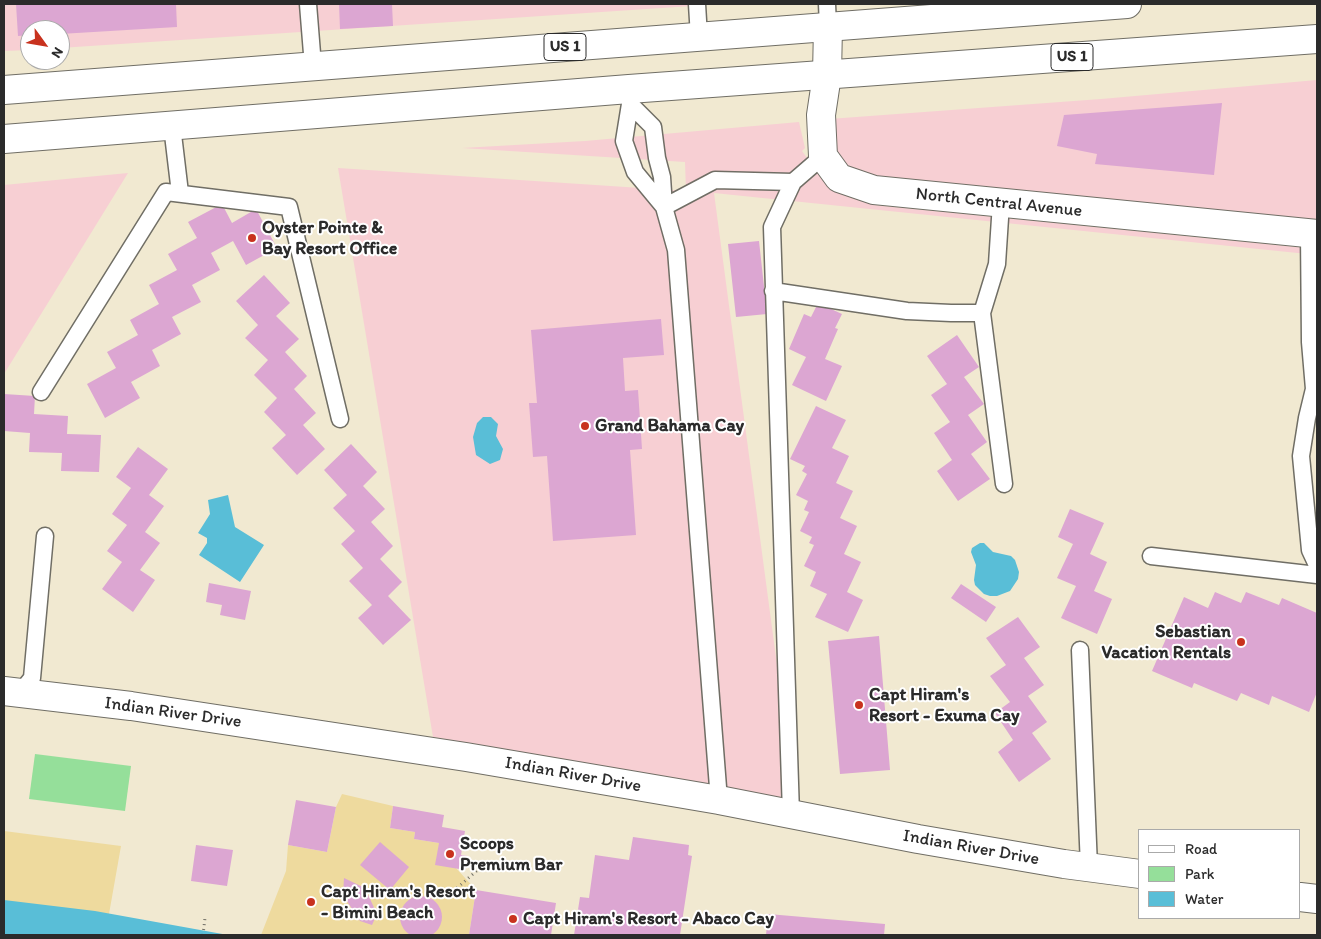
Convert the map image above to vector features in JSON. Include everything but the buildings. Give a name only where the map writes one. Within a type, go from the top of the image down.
[{"type":"main road","name":"US 1","points":[[4,90],[699,37],[828,15],[1127,4]]},
{"type":"main road","points":[[823,156],[820,115],[827,75],[828,15]]},
{"type":"main road","name":"US 1","points":[[4,139],[630,96],[827,75],[1317,39]]},
{"type":"main road","name":"North Central Avenue","points":[[823,156],[839,178],[874,190],[1313,234]]},
{"type":"main road","name":"Indian River Drive","points":[[12,692],[131,706],[457,755],[719,800],[918,839],[1138,874]]},
{"type":"main road","points":[[1301,897],[1317,899]]},
{"type":"lane","points":[[308,4],[313,66]]},
{"type":"lane","points":[[697,4],[699,37]]},
{"type":"lane","points":[[630,96],[624,141],[635,172],[664,206]]},
{"type":"lane","points":[[630,96],[653,127],[657,158],[662,177],[664,206],[676,250],[719,800]]},
{"type":"lane","points":[[172,126],[180,194]]},
{"type":"lane","points":[[791,814],[772,227],[793,182],[823,156]]},
{"type":"lane","points":[[664,206],[715,180],[793,182]]},
{"type":"lane","points":[[41,392],[166,192],[289,207],[340,419]]},
{"type":"lane","points":[[1001,203],[997,264],[982,313],[1004,484]]},
{"type":"lane","points":[[1313,234],[1310,342],[1314,389],[1301,456],[1310,550],[1317,565]]},
{"type":"lane","points":[[773,291],[907,311],[982,313]]},
{"type":"lane","points":[[12,692],[32,678],[45,536]]},
{"type":"lane","points":[[1151,556],[1317,575]]},
{"type":"lane","points":[[1080,650],[1089,867]]},
{"type":"path","points":[[457,888],[480,868]]},
{"type":"path","points":[[203,935],[205,918]]},
{"type":"shaded area","points":[[4,4],[722,4],[70,47],[70,20],[20,20],[20,50],[4,51]]},
{"type":"shaded area","points":[[1317,80],[1317,220],[876,176],[848,166],[837,151],[829,119],[1101,99]]},
{"type":"shaded area","points":[[799,122],[805,148],[802,151],[827,185],[835,191],[874,205],[1317,249],[1317,255],[714,193],[795,800],[433,737],[338,168],[686,191],[685,162],[462,148],[585,141]]},
{"type":"shaded area","points":[[128,173],[59,285],[4,374],[4,185]]},
{"type":"green space","points":[[35,754],[131,766],[125,811],[29,799]]},
{"type":"sand","points":[[342,794],[393,806],[390,828],[415,832],[414,839],[439,843],[456,868],[476,890],[469,935],[261,935],[286,871],[288,845],[327,852],[336,807]]},
{"type":"sand","points":[[4,831],[121,846],[109,914],[4,901]]},
{"type":"water","points":[[483,417],[491,417],[498,424],[496,436],[503,449],[500,460],[490,464],[476,455],[473,437],[477,423]]},
{"type":"water","points":[[228,495],[235,527],[264,545],[240,582],[199,555],[207,543],[207,538],[198,533],[210,514],[208,500]]},
{"type":"water","points":[[980,543],[984,543],[993,552],[1011,556],[1015,560],[1019,572],[1018,579],[1010,591],[997,596],[990,596],[984,594],[975,585],[976,565],[971,552],[972,548]]},
{"type":"water","points":[[4,900],[95,911],[228,935],[4,935]]},
{"type":"place","name":"Oyster Pointe & Bay Resort Office","points":[[252,238]]},
{"type":"place","name":"Grand Bahama Cay","points":[[585,426]]},
{"type":"place","name":"Sebastian Vacation Rentals","points":[[1241,642]]},
{"type":"place","name":"Capt Hiram's Resort - Exuma Cay","points":[[859,705]]},
{"type":"place","name":"Scoops Premium Bar","points":[[450,854]]},
{"type":"place","name":"Capt Hiram's Resort - Bimini Beach","points":[[311,902]]},
{"type":"place","name":"Capt Hiram's Resort - Abaco Cay","points":[[513,919]]}]
